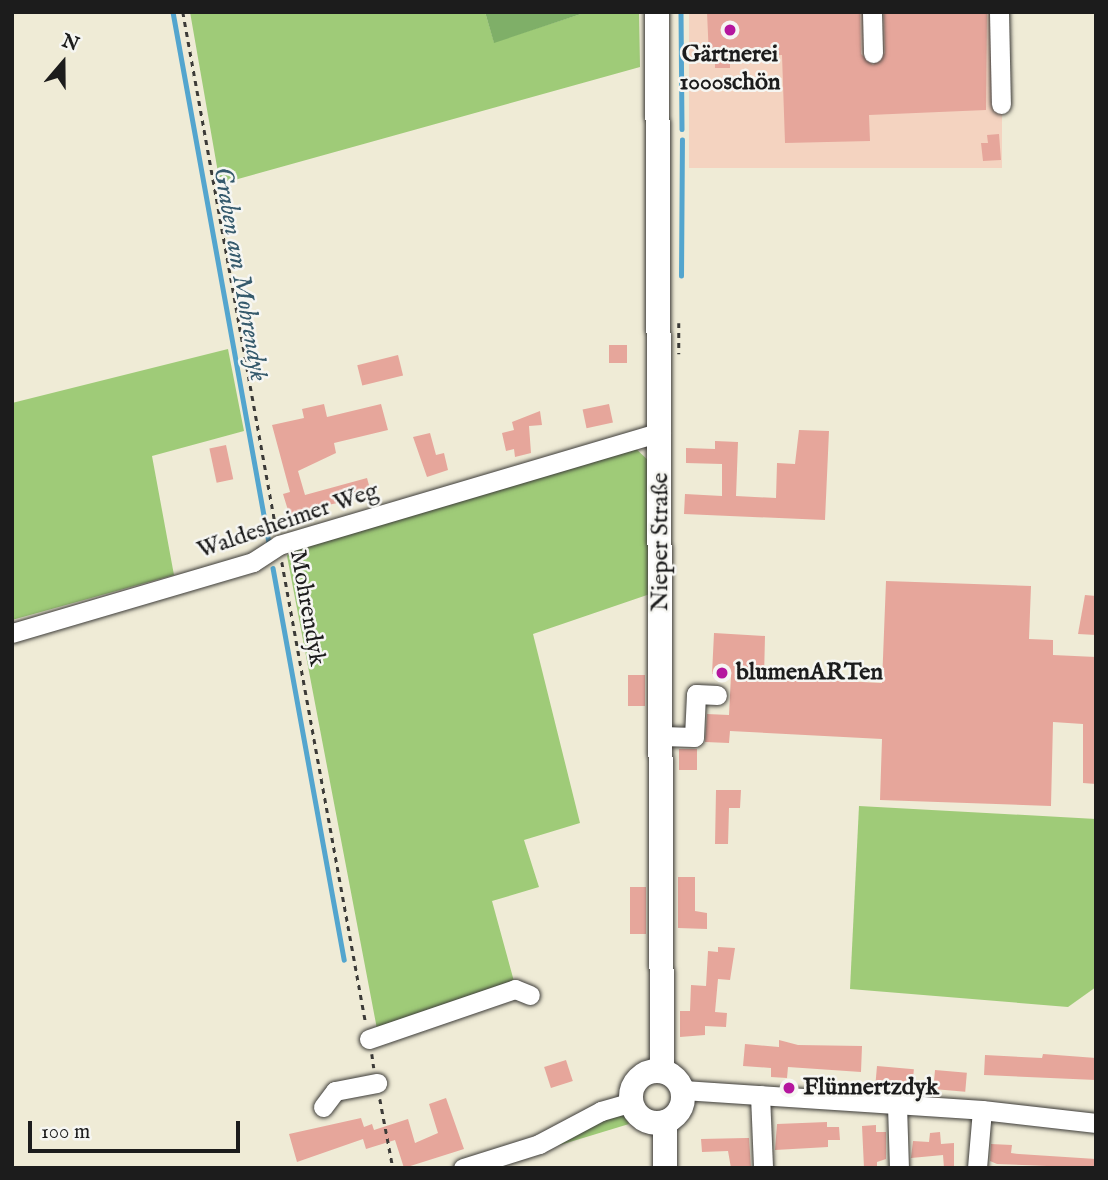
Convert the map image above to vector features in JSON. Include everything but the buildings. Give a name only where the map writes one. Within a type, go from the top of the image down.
[{"type":"main road","name":"Nieper Straße","points":[[657,12],[663,1066]]},
{"type":"main road","points":[[665,1126],[640,1117],[627,1103],[633,1087],[642,1076],[663,1066],[683,1090],[682,1106],[665,1126],[665,1168]]},
{"type":"street","points":[[872,12],[873,53]]},
{"type":"street","points":[[999,12],[1001,104]]},
{"type":"street","name":"Waldesheimer Weg","points":[[12,633],[253,562],[279,545],[661,432]]},
{"type":"street","points":[[662,736],[694,737],[696,694],[717,695]]},
{"type":"street","points":[[369,1039],[515,989],[530,995]]},
{"type":"street","points":[[323,1107],[335,1091],[377,1083]]},
{"type":"street","points":[[683,1090],[982,1110],[1096,1124]]},
{"type":"street","points":[[760,1096],[763,1168]]},
{"type":"street","points":[[463,1168],[539,1143],[627,1103]]},
{"type":"street","points":[[897,1105],[899,1168]]},
{"type":"street","points":[[977,1168],[982,1110]]},
{"type":"path","name":"Mohrendyk","points":[[183,12],[393,1168]]},
{"type":"path","points":[[663,1066],[647,1062],[633,1071],[623,1086],[636,1124],[651,1131],[665,1126]]},
{"type":"shaded area","points":[[689,12],[1002,12],[1002,168],[689,168]]},
{"type":"green space","points":[[190,12],[485,12],[494,42],[587,12],[639,12],[640,67],[220,184]]},
{"type":"green space","points":[[485,12],[587,12],[494,43]]},
{"type":"green space","points":[[228,349],[244,431],[152,456],[174,575],[12,620],[12,403]]},
{"type":"green space","points":[[634,447],[649,461],[650,594],[533,634],[580,823],[524,840],[539,887],[492,901],[515,985],[377,1029],[287,556],[290,551]]},
{"type":"green space","points":[[859,806],[1096,819],[1096,987],[1068,1007],[850,989]]},
{"type":"green space","points":[[610,1114],[623,1115],[629,1124],[537,1152]]},
{"type":"waterway","name":"Graben am Mohrendyk","points":[[173,12],[269,543]]},
{"type":"waterway","points":[[681,12],[682,129]]},
{"type":"waterway","points":[[681,276],[682,140]]},
{"type":"waterway","name":"Graben am Mohrendyk","points":[[273,568],[344,960]]},
{"type":"place","name":"Gärtnerei 1000schön","points":[[730,30]]},
{"type":"place","name":"blumenARTen","points":[[722,673]]},
{"type":"place","name":"Flünnertzdyk","points":[[789,1088]]}]
